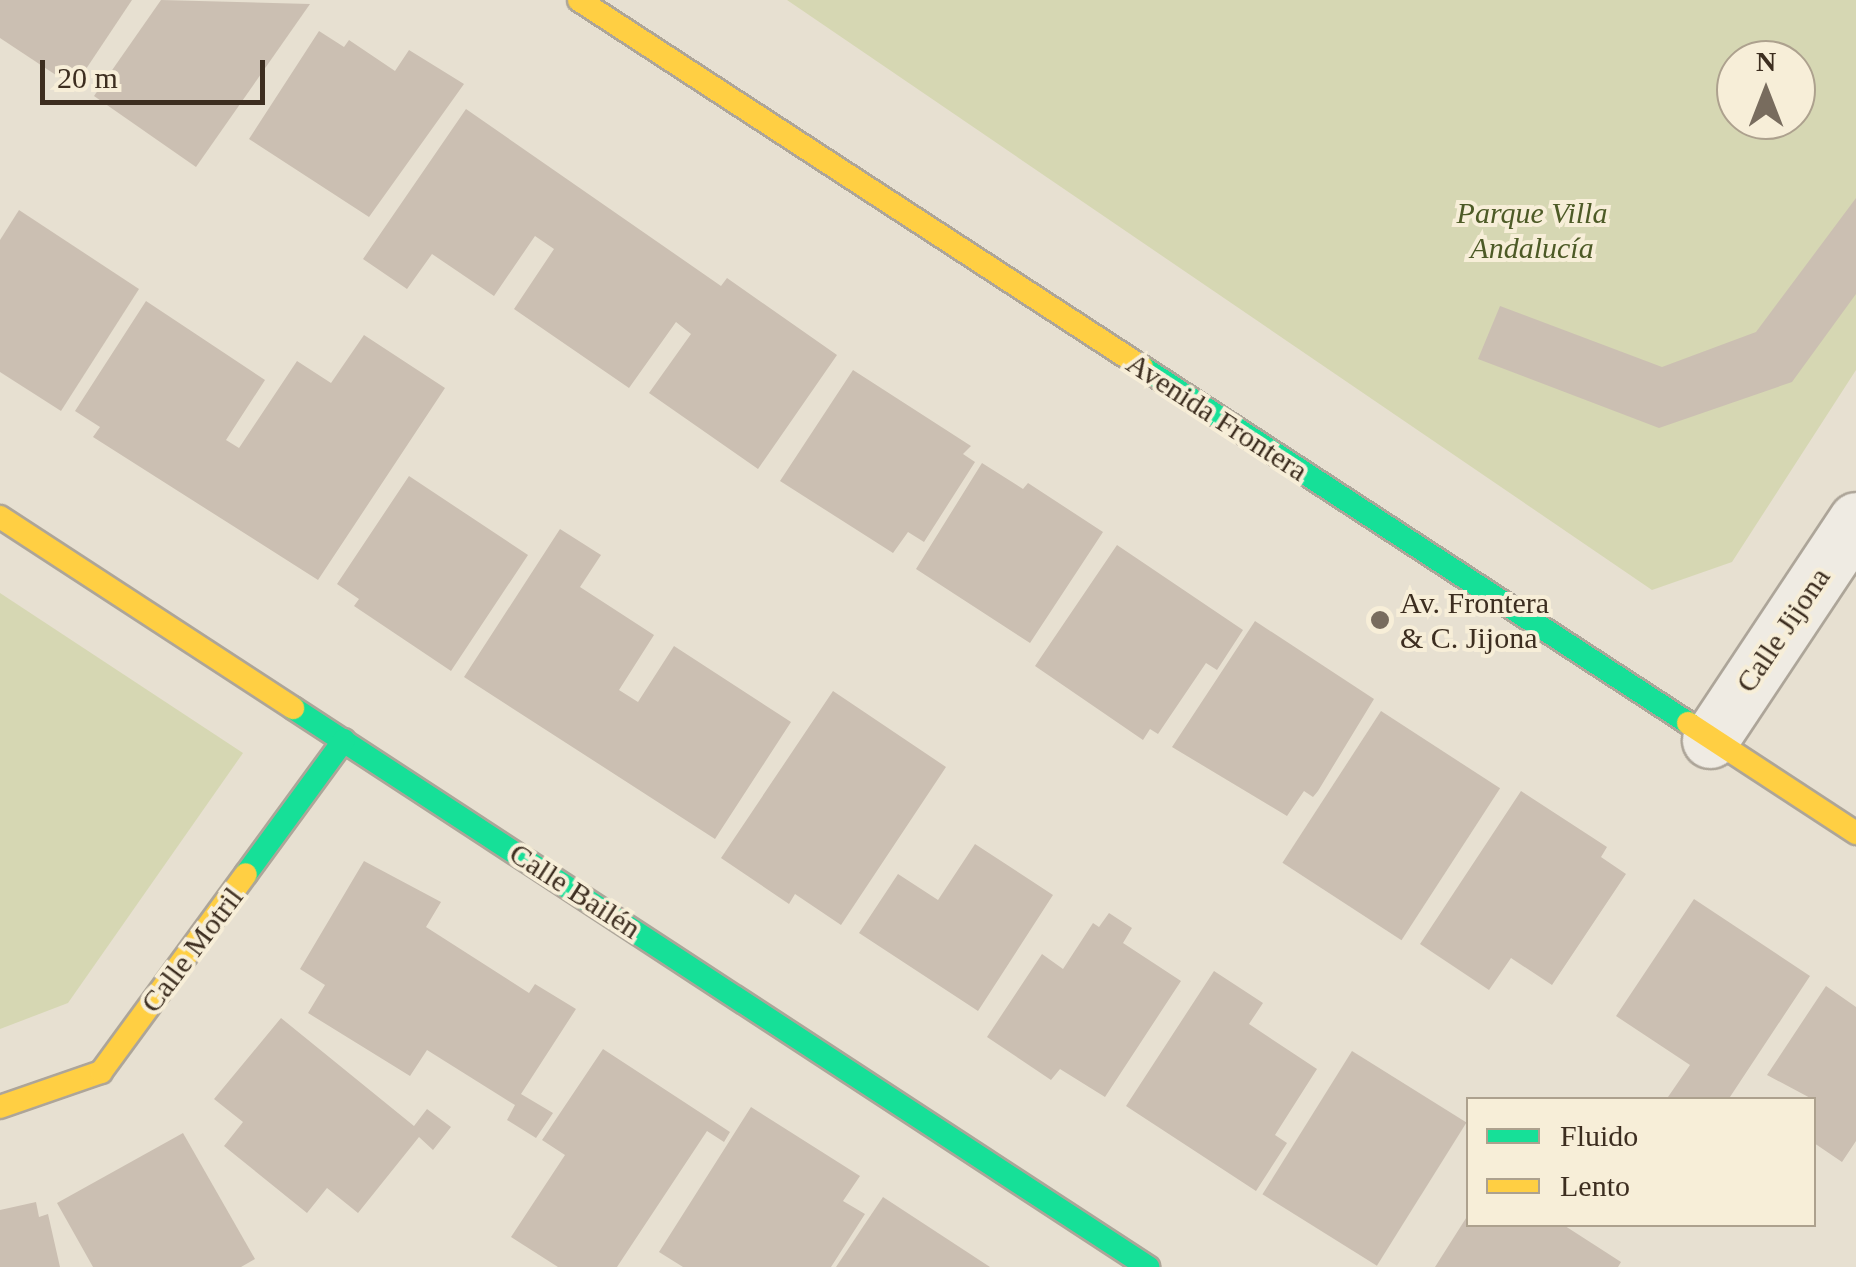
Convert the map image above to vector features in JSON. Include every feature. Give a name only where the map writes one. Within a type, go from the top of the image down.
[{"type":"street","name":"Avenida Frontera","points":[[579,0],[1856,833]]},
{"type":"street","name":"Calle Bailén","points":[[0,517],[1148,1267]]},
{"type":"street","name":"Calle Jijona","points":[[1710,740],[1856,520]]},
{"type":"street","name":"Calle Motril","points":[[0,1107],[101,1072],[344,740]]},
{"type":"green space","name":"Parque Villa Andalucía","points":[[787,0],[1856,0],[1856,370],[1732,562],[1652,590]]},
{"type":"green space","points":[[0,593],[243,753],[68,1003],[0,1029]]},
{"type":"building","points":[[0,0],[132,0],[74,87],[0,38]]},
{"type":"building","points":[[161,0],[310,4],[196,167],[94,96]]},
{"type":"building","points":[[319,31],[344,47],[349,40],[395,71],[409,50],[464,84],[369,217],[249,139]]},
{"type":"building","points":[[466,109],[721,286],[727,278],[837,355],[758,469],[649,393],[691,334],[676,322],[629,388],[514,309],[554,249],[535,236],[494,296],[432,254],[407,289],[363,259]]},
{"type":"building","points":[[1856,198],[1856,294],[1792,382],[1659,428],[1478,359],[1500,306],[1662,367],[1756,332]]},
{"type":"building","points":[[19,210],[139,289],[61,411],[0,372],[0,240]]},
{"type":"building","points":[[146,301],[265,380],[226,440],[239,448],[297,361],[331,383],[364,335],[445,388],[318,580],[93,437],[100,427],[75,411]]},
{"type":"building","points":[[853,370],[971,446],[963,454],[975,462],[924,542],[908,532],[893,553],[780,481]]},
{"type":"building","points":[[982,463],[1023,489],[1028,483],[1103,532],[1030,643],[916,569]]},
{"type":"building","points":[[409,476],[528,555],[451,671],[354,606],[359,599],[337,584]]},
{"type":"building","points":[[560,529],[601,555],[580,587],[654,635],[619,690],[638,702],[674,646],[791,722],[715,839],[464,677]]},
{"type":"building","points":[[1117,545],[1243,630],[1217,670],[1206,663],[1158,734],[1150,729],[1143,740],[1035,666]]},
{"type":"building","points":[[1255,621],[1374,699],[1318,791],[1313,797],[1304,791],[1287,816],[1172,747]]},
{"type":"building","points":[[833,691],[946,767],[841,925],[795,894],[789,904],[721,858]]},
{"type":"building","points":[[1381,711],[1500,788],[1402,940],[1282,863]]},
{"type":"building","points":[[1521,791],[1607,847],[1601,857],[1626,874],[1552,985],[1511,958],[1489,990],[1420,944]]},
{"type":"building","points":[[975,844],[1053,895],[978,1011],[859,933],[898,874],[938,900]]},
{"type":"building","points":[[364,861],[441,902],[426,927],[529,993],[535,984],[576,1009],[521,1094],[553,1113],[536,1138],[507,1120],[515,1105],[427,1050],[410,1076],[308,1013],[325,985],[300,969]]},
{"type":"building","points":[[1694,899],[1810,976],[1730,1097],[1668,1097],[1690,1065],[1616,1016]]},
{"type":"building","points":[[1109,913],[1132,928],[1123,943],[1181,981],[1105,1097],[1060,1069],[1051,1080],[987,1037],[1042,954],[1063,969],[1093,923],[1099,927]]},
{"type":"building","points":[[1214,971],[1263,1003],[1249,1024],[1317,1069],[1275,1135],[1287,1143],[1256,1191],[1126,1106]]},
{"type":"building","points":[[1826,986],[1856,1007],[1856,1141],[1842,1162],[1816,1144],[1816,1097],[1808,1097],[1767,1075]]},
{"type":"building","points":[[281,1018],[414,1126],[427,1109],[451,1127],[433,1150],[419,1137],[358,1213],[327,1188],[307,1213],[224,1146],[243,1122],[214,1099]]},
{"type":"building","points":[[603,1049],[730,1132],[724,1142],[707,1131],[617,1267],[558,1267],[511,1237],[565,1155],[542,1140]]},
{"type":"building","points":[[1352,1051],[1466,1122],[1377,1266],[1262,1194]]},
{"type":"building","points":[[751,1107],[860,1176],[843,1201],[865,1214],[831,1267],[683,1267],[659,1252]]},
{"type":"building","points":[[183,1133],[255,1259],[241,1267],[93,1267],[57,1203]]},
{"type":"building","points":[[883,1197],[990,1267],[836,1267]]},
{"type":"building","points":[[36,1202],[39,1217],[48,1214],[60,1267],[0,1267],[0,1210]]},
{"type":"building","points":[[1466,1218],[1466,1227],[1567,1227],[1621,1262],[1618,1267],[1435,1267]]},
{"type":"traffic: fast","points":[[1142,367],[1688,723]]},
{"type":"traffic: fast","points":[[293,708],[1148,1267]]},
{"type":"traffic: fast","points":[[246,874],[344,740]]},
{"type":"traffic: slow","points":[[579,0],[1142,367]]},
{"type":"traffic: slow","points":[[0,517],[293,708]]},
{"type":"traffic: slow","points":[[1688,723],[1856,833]]},
{"type":"traffic: slow","points":[[0,1107],[101,1072],[246,874]]},
{"type":"place","name":"Av. Frontera & C. Jijona","points":[[1380,620]]}]
